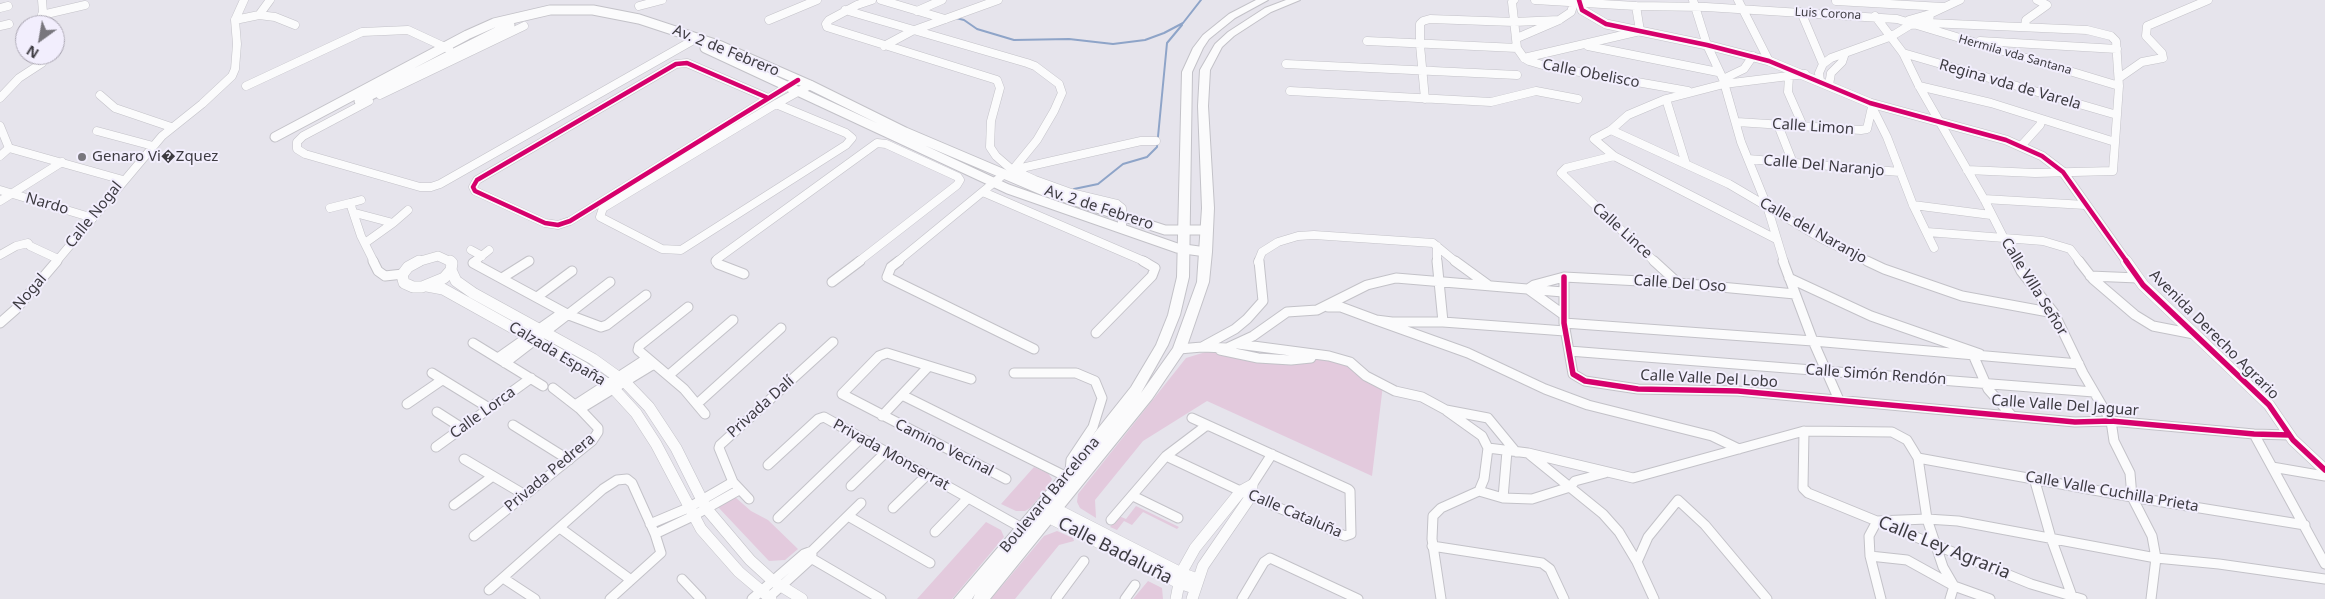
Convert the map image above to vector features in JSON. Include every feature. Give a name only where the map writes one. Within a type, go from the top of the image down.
[{"type":"main road","points":[[1142,392],[1174,315],[1183,277],[1187,72],[1198,48],[1206,37],[1232,16],[1263,0]]},
{"type":"main road","points":[[1142,392],[1180,349],[1203,282],[1208,230],[1203,137],[1205,70],[1218,46],[1231,34],[1268,10],[1295,0]]},
{"type":"main road","name":"Av. 2 de Febrero","points":[[1206,252],[1184,250],[994,183],[900,134],[810,84],[722,46],[639,19],[607,12],[573,8],[528,14],[494,23],[444,47],[278,139],[501,28],[547,16],[577,15],[598,17],[712,51],[798,92],[900,134],[1044,191],[1165,230],[1208,230]]},
{"type":"main road","name":"Boulevard Barcelona","points":[[981,599],[1071,477],[1142,392]]},
{"type":"main road","name":"Boulevard Barcelona","points":[[962,599],[1022,528],[1046,510]]},
{"type":"street","points":[[42,0],[42,15]]},
{"type":"street","points":[[235,20],[244,0]]},
{"type":"street","points":[[259,15],[270,0]]},
{"type":"street","points":[[639,6],[662,0]]},
{"type":"street","points":[[768,20],[817,0]]},
{"type":"street","points":[[872,0],[855,2],[829,20],[826,24],[827,27],[996,80],[1000,84],[1000,88],[992,121],[990,147],[996,156],[1011,170],[1035,180],[1117,204],[1122,208],[1122,228]]},
{"type":"street","points":[[881,0],[946,19]]},
{"type":"street","points":[[917,11],[942,0]]},
{"type":"street","points":[[884,46],[912,31],[998,0]]},
{"type":"street","points":[[1367,42],[1517,48],[1512,2],[1514,0]]},
{"type":"street","name":"Luis Corona","points":[[1535,0],[1620,4],[1695,4],[1706,7],[1743,10],[1875,16],[1897,19],[1910,24]]},
{"type":"street","points":[[1738,0],[1769,60]]},
{"type":"street","points":[[1910,24],[1909,20],[1930,14],[1960,0]]},
{"type":"street","points":[[2025,26],[2026,20],[2047,7],[2037,0]]},
{"type":"street","points":[[2119,82],[2142,62],[2163,58],[2162,53],[2146,36],[2146,26],[2208,0]]},
{"type":"street","points":[[1836,1],[1946,7]]},
{"type":"street","points":[[1517,38],[1559,20],[1571,12],[1578,2]]},
{"type":"street","name":"Avenida Derecho Agrario","points":[[1578,2],[1582,10],[1606,24],[1769,60],[1805,74],[1871,105],[1939,120],[2021,146],[2042,156],[2064,172],[2085,205],[2138,278],[2157,300],[2269,405],[2289,436],[2325,470]]},
{"type":"street","points":[[1524,58],[1640,31],[1636,3]]},
{"type":"street","points":[[1695,4],[1707,45],[1724,82],[1737,122],[1741,142],[1767,206],[1795,294],[1825,371],[1839,400]]},
{"type":"street","points":[[46,15],[85,5]]},
{"type":"street","points":[[0,8],[8,6]]},
{"type":"street","points":[[846,10],[912,31],[1027,63],[1045,72],[1058,84],[1062,93],[1054,111],[1037,140],[1015,169],[1086,155],[1141,140],[1156,141]]},
{"type":"street","points":[[1801,12],[1823,64]]},
{"type":"street","points":[[1929,23],[1930,14]]},
{"type":"street","points":[[235,20],[259,15],[275,17],[296,25]]},
{"type":"street","name":"Calle Villa Señor","points":[[1875,16],[1903,53],[1919,86],[1984,199],[2021,271],[2054,313],[2079,364],[2111,420],[2114,441],[2130,473],[2132,497],[2152,536],[2156,558],[2151,599]]},
{"type":"street","points":[[1425,99],[1420,24],[1430,19],[1514,22],[1559,20]]},
{"type":"street","name":"Calle Nogal","points":[[58,260],[152,146],[171,127],[202,104],[232,76],[235,69],[237,44],[235,20]]},
{"type":"street","points":[[0,26],[9,24]]},
{"type":"street","points":[[1845,53],[1842,62],[1831,73],[1825,83],[1819,73],[1823,64],[1845,53],[1892,36],[1910,24],[2025,26],[2087,30],[2111,36],[2116,41],[2119,82],[2113,171],[2035,173],[1967,170]]},
{"type":"street","name":"Hermila vda Santana","points":[[1910,24],[2119,82]]},
{"type":"street","points":[[524,26],[334,118],[303,136],[297,142],[297,149],[305,154],[324,160],[420,187],[431,187],[440,184],[697,38]]},
{"type":"street","points":[[246,86],[362,32],[408,30],[456,51]]},
{"type":"street","points":[[1537,55],[1547,56],[1588,46],[1615,36]]},
{"type":"street","points":[[1963,40],[2117,49]]},
{"type":"street","points":[[1588,46],[1718,72]]},
{"type":"street","name":"Calle Obelisco","points":[[1517,48],[1524,58],[1546,66],[1691,92]]},
{"type":"street","name":"Regina vda de Varela","points":[[1903,53],[2117,115]]},
{"type":"street","points":[[1724,82],[1744,69],[1754,56]]},
{"type":"street","points":[[768,98],[688,63],[676,64],[477,180],[473,187],[475,191],[545,223],[558,225],[570,221],[798,80]]},
{"type":"street","points":[[1286,64],[1517,75]]},
{"type":"street","points":[[0,98],[19,78],[39,65]]},
{"type":"street","points":[[1776,239],[1614,156],[1594,142],[1594,139],[1611,130],[1628,115],[1666,99],[1724,82],[1805,74]]},
{"type":"street","points":[[1789,77],[1788,92],[1803,126]]},
{"type":"street","points":[[776,104],[846,133],[852,138],[846,145],[681,250],[674,252],[662,249],[600,217],[600,212],[603,208],[776,104],[798,92],[810,84]]},
{"type":"street","points":[[1919,86],[1991,104],[2115,142]]},
{"type":"street","points":[[1290,91],[1491,102],[1531,91],[1578,98]]},
{"type":"street","points":[[100,95],[115,108],[171,127]]},
{"type":"street","points":[[1666,99],[1686,164]]},
{"type":"street","points":[[1871,105],[1913,205],[1934,248]]},
{"type":"street","name":"Calle Limon","points":[[1737,122],[1861,130],[1867,128],[1871,105]]},
{"type":"street","points":[[2021,146],[2040,125],[2042,119]]},
{"type":"street","points":[[1778,125],[1793,163]]},
{"type":"street","points":[[0,126],[9,148]]},
{"type":"street","name":"Calle del Naranjo","points":[[1611,130],[1686,164],[1767,206],[1824,240],[1901,276],[1962,296],[2054,313]]},
{"type":"street","points":[[97,131],[152,146]]},
{"type":"street","points":[[886,144],[900,134]]},
{"type":"street","points":[[744,274],[718,264],[716,262],[717,259],[874,145],[886,144],[958,177],[960,183],[832,282]]},
{"type":"street","points":[[0,156],[9,148]]},
{"type":"street","points":[[9,148],[123,180]]},
{"type":"street","name":"Calle Lince","points":[[1614,156],[1566,168],[1561,173],[1565,179],[1678,283]]},
{"type":"street","name":"Calle Del Naranjo","points":[[1748,159],[1900,172]]},
{"type":"street","points":[[0,201],[62,162]]},
{"type":"street","points":[[1003,175],[891,267],[887,277],[1034,349]]},
{"type":"street","name":"Nardo","points":[[0,190],[93,218]]},
{"type":"street","points":[[983,192],[1151,264],[1155,268],[1152,276],[1096,333]]},
{"type":"street","points":[[1984,199],[2085,205]]},
{"type":"street","points":[[330,208],[361,200]]},
{"type":"street","points":[[350,203],[365,244],[381,274],[389,277],[403,274]]},
{"type":"street","points":[[1913,205],[1991,215]]},
{"type":"street","points":[[365,244],[408,210]]},
{"type":"street","points":[[355,213],[393,223]]},
{"type":"street","points":[[1926,232],[2043,242],[2064,246],[2070,249],[2090,276],[2145,322],[2163,329],[2194,334]]},
{"type":"street","points":[[1202,347],[1235,329],[1259,307],[1263,295],[1259,258],[1262,252],[1278,242],[1298,236],[1314,235],[1427,242],[1437,246],[1474,277],[1488,285]]},
{"type":"street","points":[[0,255],[16,246],[28,243],[30,246],[58,260]]},
{"type":"street","points":[[1437,246],[1438,281],[1443,322]]},
{"type":"street","points":[[471,250],[485,253],[473,263],[537,297],[602,327],[646,295]]},
{"type":"street","name":"Calzada España","points":[[764,597],[722,554],[691,512],[662,454],[636,413],[610,386],[582,366],[443,288],[406,285],[403,281],[403,274],[415,262],[433,256],[448,259],[452,263],[451,270],[456,281],[472,293],[542,330],[622,379],[649,407],[676,448],[704,505],[750,560],[777,583],[802,599]]},
{"type":"street","name":"Nogal","points":[[0,323],[16,310],[58,260]]},
{"type":"street","points":[[502,278],[529,261]]},
{"type":"street","points":[[427,286],[444,278],[451,270]]},
{"type":"street","points":[[537,297],[572,271]]},
{"type":"street","points":[[2090,276],[2138,278]]},
{"type":"street","points":[[1564,277],[1565,323],[1569,351]]},
{"type":"street","name":"Calle Del Oso","points":[[1528,289],[1534,285],[1564,277],[1678,283],[1795,294]]},
{"type":"street","points":[[1180,349],[1202,347],[1227,348],[1253,336],[1287,312],[1317,310],[1367,285],[1396,278],[1563,292]]},
{"type":"street","points":[[1790,278],[1871,316],[1987,356]]},
{"type":"street","name":"Calle Lorca","points":[[501,360],[610,282]]},
{"type":"street","points":[[1528,289],[1565,323]]},
{"type":"street","points":[[463,300],[472,293]]},
{"type":"street","points":[[688,307],[639,346],[639,352],[669,375],[705,414]]},
{"type":"street","points":[[1325,307],[1341,307],[1468,353],[1545,389],[1588,405],[1712,436],[1739,449]]},
{"type":"street","points":[[669,375],[733,320]]},
{"type":"street","points":[[1376,320],[1565,323],[1813,341],[1974,357],[1987,356],[2079,364]]},
{"type":"street","points":[[697,404],[781,328]]},
{"type":"street","name":"Privada Dalí","points":[[749,499],[736,486],[719,448],[720,445],[833,342]]},
{"type":"street","name":"Privada Pedrera","points":[[473,343],[548,387],[577,407],[598,428],[598,432],[592,441],[474,536]]},
{"type":"street","points":[[1238,344],[1329,356],[1350,362],[1366,376],[1395,391],[1422,396],[1446,410],[1482,436],[1488,448],[1484,479],[1479,491]]},
{"type":"street","points":[[1216,348],[1258,358],[1291,360],[1329,356]]},
{"type":"street","name":"Calle Simón Rendón","points":[[1569,351],[2094,392]]},
{"type":"street","name":"Calle Valle Del Lobo","points":[[1569,351],[1573,374],[1578,378],[1610,386],[1638,389],[1738,391],[1839,400]]},
{"type":"street","name":"Privada Monserrat","points":[[882,416],[843,396],[843,392],[882,354],[893,354],[928,367],[971,379]]},
{"type":"street","points":[[1974,357],[1985,384],[2012,416]]},
{"type":"street","points":[[577,407],[650,362]]},
{"type":"street","points":[[882,416],[928,367]]},
{"type":"street","points":[[902,395],[1071,477],[1071,460],[1093,427],[1102,398],[1095,381],[1076,373],[1014,373]]},
{"type":"street","points":[[432,374],[489,408]]},
{"type":"street","name":"Calle Lorca","points":[[436,447],[531,378]]},
{"type":"street","points":[[407,404],[442,380]]},
{"type":"street","name":"Calle Valle Del Jaguar","points":[[1839,400],[2075,422],[2111,420],[2289,436]]},
{"type":"street","points":[[1446,410],[1488,418],[1512,451],[1503,498]]},
{"type":"street","points":[[438,412],[462,428]]},
{"type":"street","name":"Camino Vecinal","points":[[882,416],[1006,479]]},
{"type":"street","name":"Privada Monserrat","points":[[768,465],[818,418],[824,418],[1022,528]]},
{"type":"street","name":"Calle Cataluña","points":[[1166,456],[1248,491],[1345,536],[1351,534],[1350,491],[1192,418]]},
{"type":"street","points":[[513,425],[569,460]]},
{"type":"street","points":[[1111,520],[1166,456],[1207,425]]},
{"type":"street","points":[[1488,448],[1528,453],[1633,478],[1804,431],[1892,432],[1907,440],[1918,458],[1927,519],[1943,567],[1954,586],[1950,599]]},
{"type":"street","name":"Calle Ley Agraria","points":[[1804,431],[1803,488],[1808,493],[2031,584],[2077,597]]},
{"type":"street","points":[[2254,434],[2306,525],[2325,564]]},
{"type":"street","points":[[778,518],[860,439]]},
{"type":"street","points":[[662,454],[676,448]]},
{"type":"street","points":[[852,486],[886,452]]},
{"type":"street","points":[[1528,453],[1603,514],[1619,532],[1637,562],[1654,599]]},
{"type":"street","points":[[1194,589],[1221,538],[1235,519],[1248,491],[1272,454]]},
{"type":"street","name":"Calle Valle Cuchilla Prieta","points":[[1918,458],[2132,497],[2306,525]]},
{"type":"street","points":[[464,459],[525,495]]},
{"type":"street","points":[[2272,467],[2325,476]]},
{"type":"street","points":[[1443,599],[1432,546],[1432,516],[1441,508],[1479,491],[1503,498],[1532,499],[1570,487],[1575,481],[1612,472]]},
{"type":"street","points":[[893,508],[927,475]]},
{"type":"street","points":[[454,505],[493,476]]},
{"type":"street","points":[[2034,478],[2051,538],[2077,597]]},
{"type":"street","points":[[489,590],[603,489],[617,480],[627,479],[632,483],[653,529],[661,552],[660,556],[610,599]]},
{"type":"street","points":[[653,529],[691,512],[736,486]]},
{"type":"street","points":[[1176,599],[1180,578],[1195,548],[1223,513],[1248,491]]},
{"type":"street","points":[[1133,496],[1178,518]]},
{"type":"street","points":[[935,532],[968,498]]},
{"type":"street","points":[[1637,562],[1648,537],[1678,500],[1705,525],[1767,599]]},
{"type":"street","points":[[764,597],[861,503]]},
{"type":"street","name":"Calle Badaluña","points":[[1046,510],[1180,578],[1194,589]]},
{"type":"street","points":[[1223,513],[1235,519]]},
{"type":"street","points":[[848,516],[930,563]]},
{"type":"street","points":[[1881,599],[1870,556],[1869,536],[1877,521],[1927,519],[1958,521],[2156,558],[2219,564],[2325,579]]},
{"type":"street","points":[[560,528],[631,580]]},
{"type":"street","points":[[1208,532],[1221,538]]},
{"type":"street","points":[[1432,546],[1542,564],[1550,569],[1564,599]]},
{"type":"street","points":[[809,554],[881,599]]},
{"type":"street","points":[[1870,556],[1907,560],[1954,586],[1990,599]]},
{"type":"street","points":[[1242,599],[1268,558],[1273,558],[1358,599]]},
{"type":"street","points":[[1056,599],[1084,561]]},
{"type":"street","points":[[503,578],[535,599]]},
{"type":"street","points":[[682,579],[697,598]]},
{"type":"street","points":[[1125,599],[1135,585]]},
{"type":"shaded area","points":[[1209,351],[1329,356],[1350,362],[1383,385],[1372,476],[1207,401],[1143,441],[1095,500],[1096,518],[1080,508],[1077,502],[1078,494],[1186,358]]},
{"type":"shaded area","points":[[1034,467],[1048,473],[1052,479],[1049,486],[1030,508],[1025,511],[1016,511],[1001,504]]},
{"type":"shaded area","points":[[735,497],[751,511],[768,520],[798,549],[785,560],[769,561],[718,507]]},
{"type":"shaded area","points":[[1136,506],[1179,527],[1177,529],[1143,512],[1132,525],[1124,521],[1117,530],[1110,527],[1119,516],[1126,519]]},
{"type":"shaded area","points":[[986,522],[1001,530],[1004,537],[952,599],[917,599]]},
{"type":"shaded area","points":[[1057,531],[1073,538],[1074,541],[1059,545],[1015,599],[991,599],[1044,536]]},
{"type":"shaded area","points":[[1148,581],[1162,588],[1163,599],[1133,599]]},
{"type":"waterway","points":[[956,18],[964,20],[977,29],[1014,40],[1069,39],[1113,44],[1145,40],[1164,33],[1183,23],[1201,0]]},
{"type":"waterway","points":[[1074,189],[1098,184],[1123,164],[1147,157],[1157,147],[1167,43],[1182,25]]},
{"type":"cycle path","points":[[1579,0],[1582,10],[1606,24],[1707,45],[1769,61],[1870,103],[2006,140],[2042,156],[2063,172],[2143,285],[2269,405],[2293,440],[2325,470]]},
{"type":"cycle path","points":[[768,98],[687,63],[676,64],[477,180],[473,187],[475,191],[545,223],[558,225],[570,221],[798,80]]},
{"type":"cycle path","points":[[1564,277],[1564,323],[1573,374],[1585,381],[1638,389],[1738,391],[2075,422],[2111,421],[2254,434],[2289,435]]},
{"type":"place","name":"Genaro Vi�Zquez","points":[[82,157]]}]
